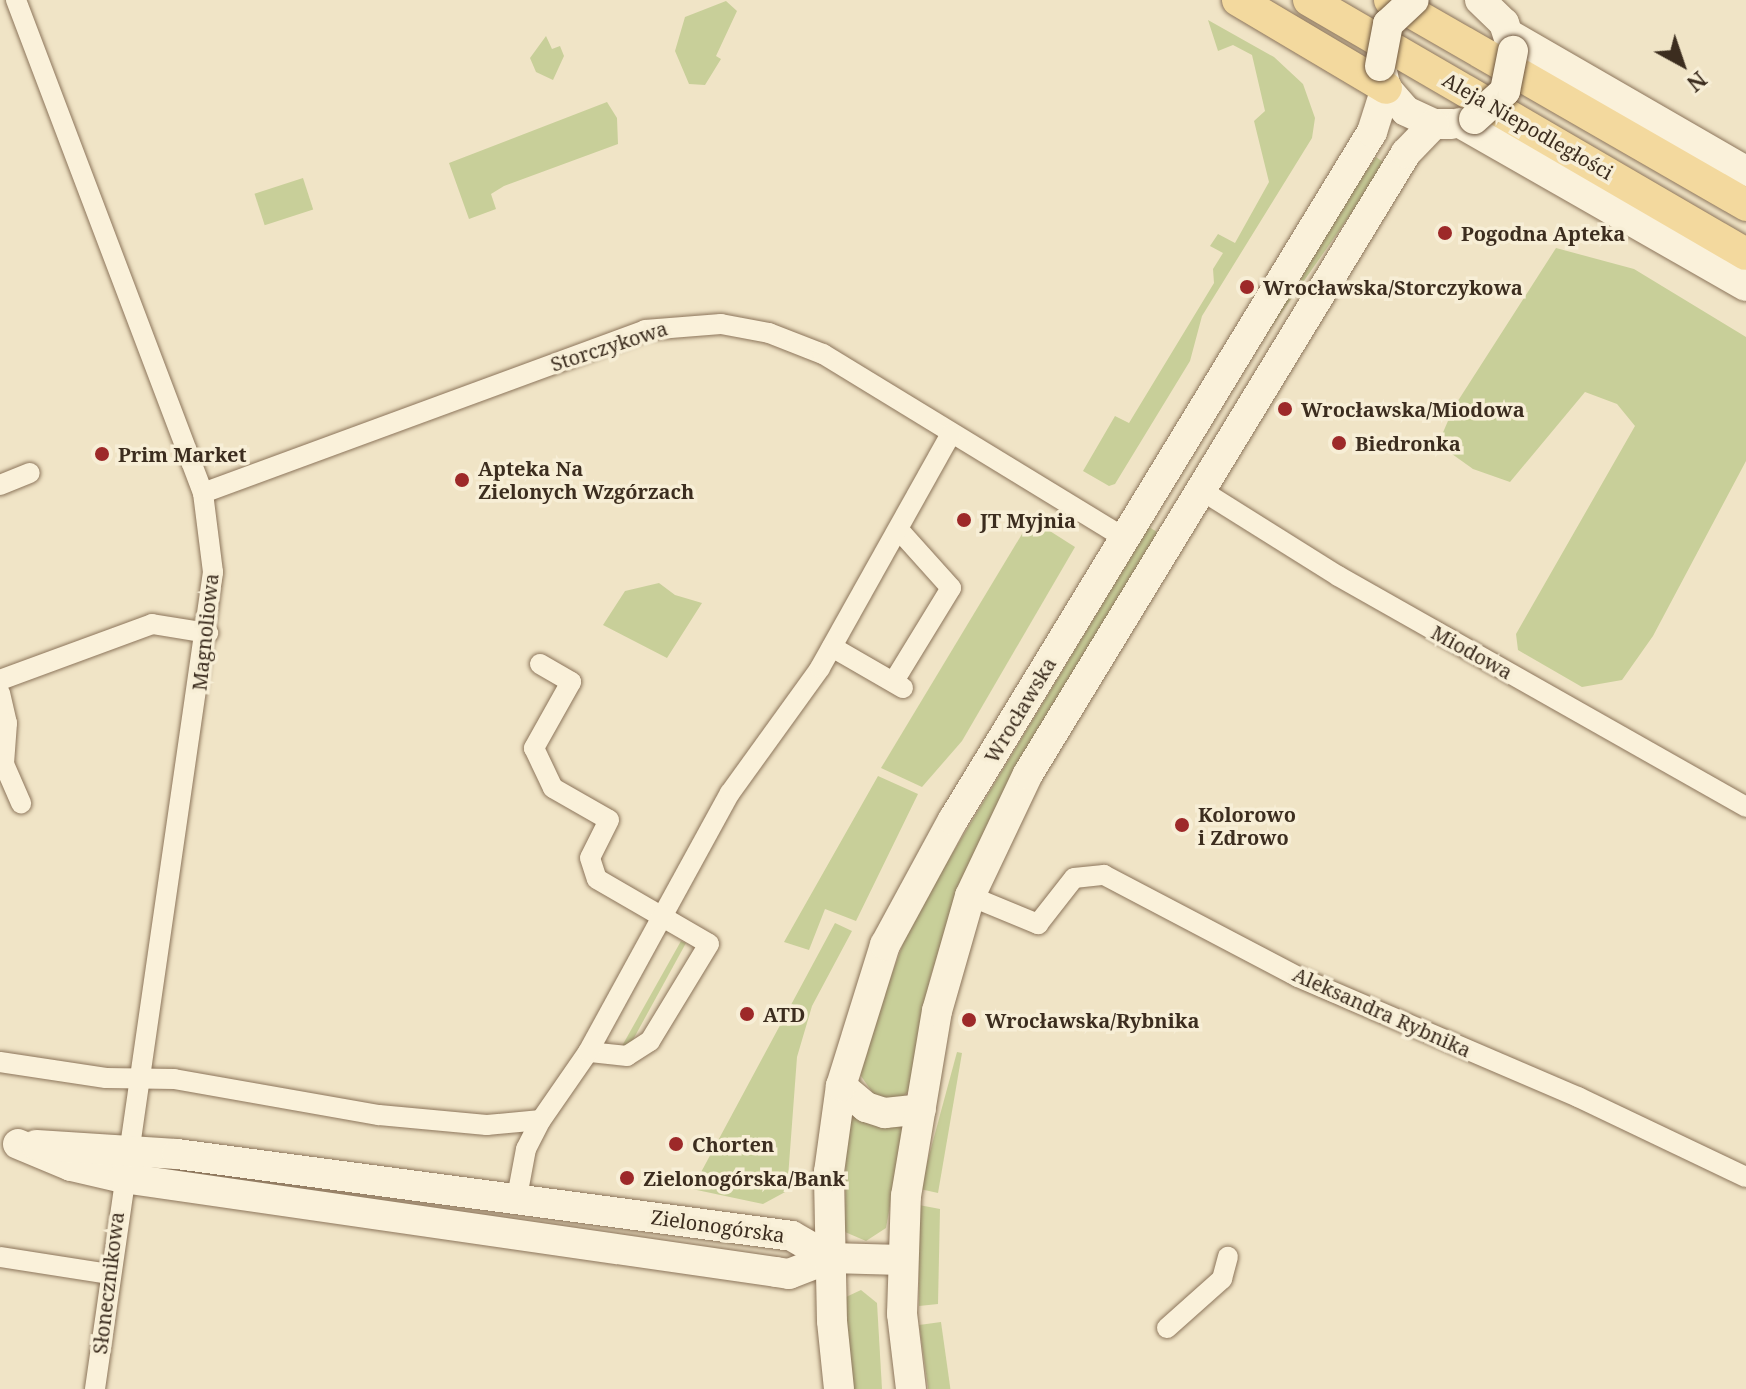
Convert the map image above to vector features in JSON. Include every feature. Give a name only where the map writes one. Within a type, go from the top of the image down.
[{"type":"main road","points":[[1238,0],[1383,77],[1406,111],[1456,122],[1746,286]]},
{"type":"main road","name":"Aleja Niepodległości","points":[[1309,0],[1746,254]]},
{"type":"main road","name":"Aleja Niepodległości","points":[[1390,0],[1746,205]]},
{"type":"main road","name":"Wrocławska","points":[[839,1389],[830,1258],[829,1172],[841,1086],[885,945],[953,820],[1372,132],[1383,77],[1388,24],[1414,0]]},
{"type":"main road","points":[[1500,20],[1746,171]]},
{"type":"main road","name":"Wrocławska","points":[[911,1389],[902,1260],[921,1109],[950,953],[970,896],[1028,774],[1406,153],[1505,91],[1500,20]]},
{"type":"main road","points":[[841,1086],[866,1107],[885,1113],[921,1109]]},
{"type":"main road","name":"Zielonogórska","points":[[9,1143],[71,1166],[126,1164],[517,1197],[792,1236],[830,1258]]},
{"type":"main road","name":"Zielonogórska","points":[[126,1164],[789,1274],[830,1258]]},
{"type":"main road","points":[[830,1258],[902,1260]]},
{"type":"street","name":"Magnoliowa","points":[[16,0],[203,493],[213,572],[208,633],[126,1164]]},
{"type":"street","name":"Storczykowa","points":[[203,493],[645,330],[681,324],[769,333],[823,354],[1125,538]]},
{"type":"street","points":[[517,1197],[526,1149],[541,1120],[588,1052],[730,793],[832,647],[951,434]]},
{"type":"street","points":[[0,485],[30,473]]},
{"type":"street","name":"Miodowa","points":[[1201,490],[1338,576],[1746,807]]},
{"type":"street","points":[[832,647],[898,685],[951,588],[898,529]]},
{"type":"street","points":[[0,680],[152,624],[208,633]]},
{"type":"street","points":[[540,664],[571,682],[534,748],[553,788],[609,820],[590,858],[597,879],[709,944],[650,1041],[627,1056],[588,1052]]},
{"type":"street","points":[[0,693],[7,723],[4,764],[21,803]]},
{"type":"street","name":"Aleksandra Rybnika","points":[[970,896],[1038,924],[1074,878],[1104,875],[1298,977],[1578,1097],[1746,1177]]},
{"type":"street","points":[[0,1062],[174,1079],[379,1115],[487,1125],[541,1120]]},
{"type":"street","name":"Słonecznikowa","points":[[95,1389],[126,1164]]},
{"type":"street","points":[[0,1257],[110,1274]]},
{"type":"street","points":[[1167,1328],[1222,1279],[1228,1257]]},
{"type":"green space","points":[[726,1],[737,11],[716,56],[721,59],[705,85],[689,84],[675,51],[685,17]]},
{"type":"green space","points":[[1208,20],[1274,57],[1303,84],[1315,118],[1312,138],[1202,316],[1190,361],[1115,484],[1109,486],[1083,471],[1115,416],[1129,423],[1214,283],[1213,269],[1223,253],[1210,246],[1218,234],[1235,243],[1269,182],[1254,121],[1265,111],[1252,55],[1233,45],[1218,51]]},
{"type":"green space","points":[[546,36],[552,49],[560,46],[564,56],[553,80],[536,72],[530,58]]},
{"type":"green space","points":[[607,102],[617,118],[618,144],[504,186],[491,194],[496,209],[469,219],[449,163]]},
{"type":"green space","points":[[1376,157],[1386,164],[1145,508],[1135,501]]},
{"type":"green space","points":[[303,178],[313,209],[265,225],[254,194]]},
{"type":"green space","points":[[1556,248],[1634,269],[1746,337],[1746,461],[1653,636],[1622,680],[1582,687],[1518,650],[1516,634],[1635,426],[1617,404],[1585,392],[1510,482],[1473,469],[1438,444],[1454,407]]},
{"type":"green space","points":[[1031,519],[1075,547],[962,741],[922,787],[881,768]]},
{"type":"green space","points":[[1149,527],[1162,535],[995,808],[964,875],[930,978],[910,1090],[898,1101],[875,1096],[861,1076],[861,1058],[911,922]]},
{"type":"green space","points":[[659,583],[675,595],[702,603],[667,658],[603,625],[625,591]]},
{"type":"green space","points":[[878,776],[918,794],[856,921],[825,909],[809,950],[784,942]]},
{"type":"green space","points":[[835,923],[852,931],[812,1006],[797,1057],[787,1191],[763,1204],[692,1189]]},
{"type":"green space","points":[[681,941],[686,943],[629,1047],[622,1046]]},
{"type":"green space","points":[[957,1052],[962,1053],[938,1193],[920,1189]]},
{"type":"green space","points":[[846,1109],[875,1125],[904,1126],[886,1228],[866,1241],[845,1232]]},
{"type":"green space","points":[[919,1205],[940,1209],[938,1304],[919,1306]]},
{"type":"green space","points":[[861,1290],[877,1303],[882,1389],[848,1389],[846,1297]]},
{"type":"green space","points":[[941,1322],[950,1389],[928,1389],[919,1325]]},
{"type":"place","name":"Pogodna Apteka","points":[[1445,233]]},
{"type":"place","name":"Wrocławska/Storczykowa","points":[[1247,287]]},
{"type":"place","name":"Wrocławska/Miodowa","points":[[1285,409]]},
{"type":"place","name":"Biedronka","points":[[1339,443]]},
{"type":"place","name":"Prim Market","points":[[102,454]]},
{"type":"place","name":"Apteka Na Zielonych Wzgórzach","points":[[462,480]]},
{"type":"place","name":"JT Myjnia","points":[[964,520]]},
{"type":"place","name":"Kolorowo i Zdrowo","points":[[1182,825]]},
{"type":"place","name":"ATD","points":[[747,1014]]},
{"type":"place","name":"Wrocławska/Rybnika","points":[[969,1020]]},
{"type":"place","name":"Chorten","points":[[676,1144]]},
{"type":"place","name":"Zielonogórska/Bank","points":[[627,1178]]}]
